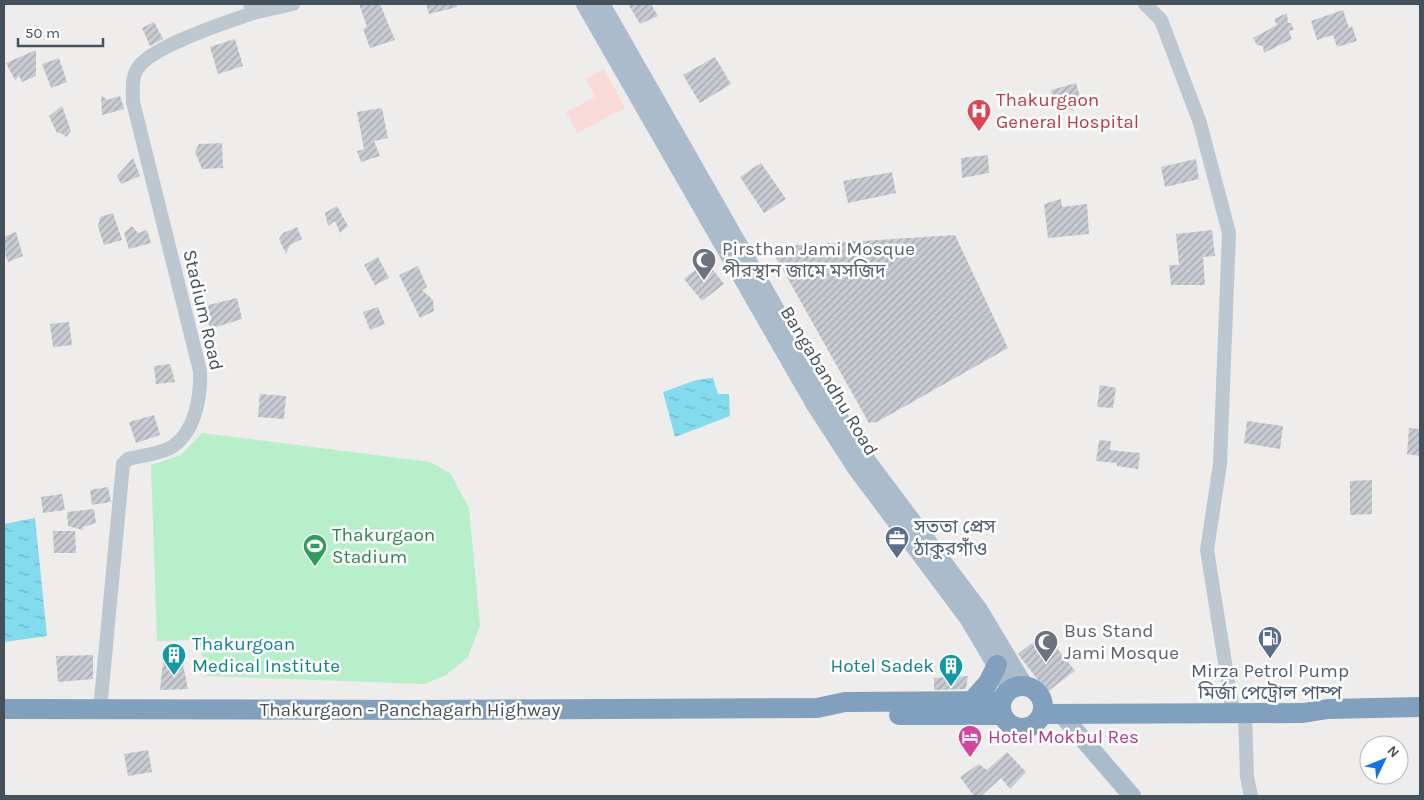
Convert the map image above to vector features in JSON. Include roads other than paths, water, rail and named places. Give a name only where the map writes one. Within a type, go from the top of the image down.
[{"type":"highway","points":[[972,701],[988,683],[997,665]]},
{"type":"highway","points":[[1050,710],[1040,694],[1033,688],[1010,697],[1009,724],[1023,728],[1038,723],[1050,710],[1237,710],[1303,704],[1328,709],[1420,707]]},
{"type":"highway","name":"Thakurgaon - Panchagarh Highway","points":[[4,710],[817,708],[845,702],[972,701],[1010,697]]},
{"type":"highway","name":"Thakurgaon - Panchagarh Highway","points":[[817,708],[843,715],[1010,697]]},
{"type":"main road","name":"Bangabandhu Road","points":[[585,4],[814,403],[856,468],[968,618],[997,665],[1010,697]]},
{"type":"main road","name":"Bangabandhu Road","points":[[601,4],[825,396],[867,461],[979,610],[1010,697]]},
{"type":"main road","points":[[1050,710],[1132,796]]},
{"type":"street","points":[[252,8],[293,4]]},
{"type":"street","points":[[1145,4],[1160,20],[1200,123],[1229,232],[1220,464],[1207,550],[1237,710],[1250,796]]},
{"type":"street","name":"Stadium Road","points":[[100,710],[123,464],[128,459],[168,449],[179,442],[187,432],[195,412],[201,388],[200,371],[134,102],[133,85],[137,68],[147,58],[252,8]]},
{"type":"water","points":[[713,378],[718,394],[729,394],[730,416],[675,437],[663,392],[696,380]]},
{"type":"water","points":[[35,518],[47,636],[4,642],[4,524]]},
{"type":"place","name":"Thakurgaon General Hospital","points":[[979,132]]},
{"type":"place","name":"Pirsthan Jami Mosque পীরস্থান জামে মসজিদ","points":[[704,281]]},
{"type":"place","name":"সততা প্রেস ঠাকুরগাঁও","points":[[897,559]]},
{"type":"place","name":"Thakurgaon Stadium","points":[[315,567]]},
{"type":"place","name":"Mirza Petrol Pump মির্জা পেট্রোল পাম্প","points":[[1270,659]]},
{"type":"place","name":"Bus Stand Jami Mosque","points":[[1046,663]]},
{"type":"place","name":"Thakurgoan Medical Institute","points":[[174,676]]},
{"type":"place","name":"Hotel Sadek","points":[[951,687]]},
{"type":"place","name":"Hotel Mokbul Res","points":[[970,758]]}]
